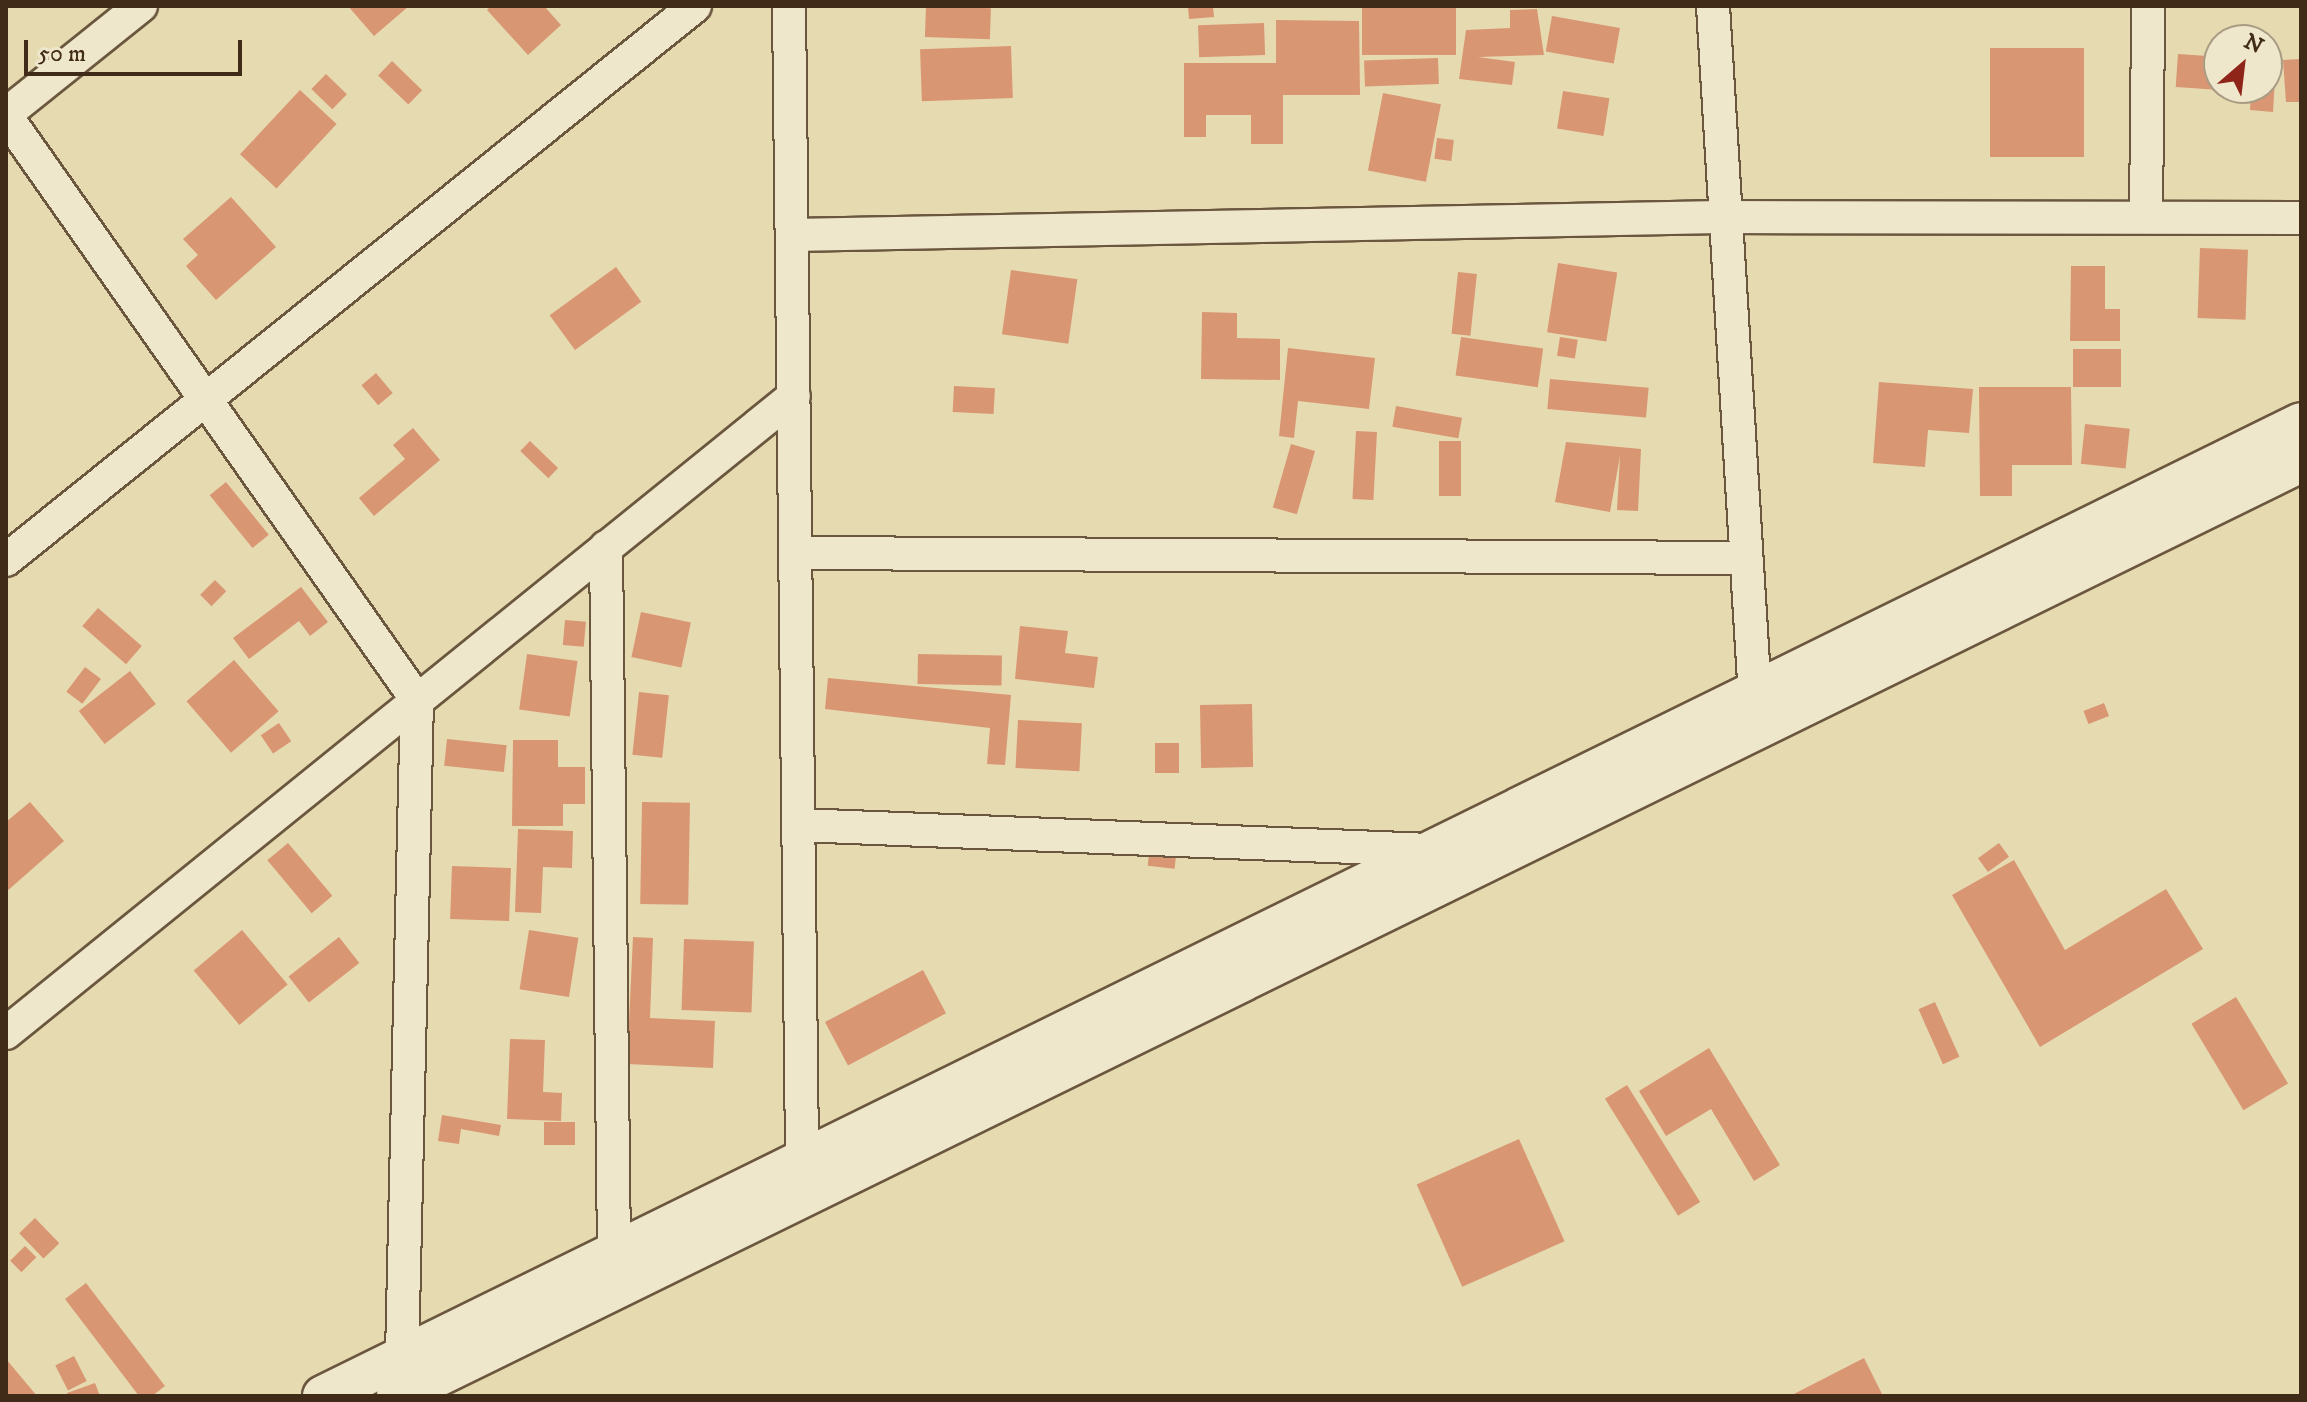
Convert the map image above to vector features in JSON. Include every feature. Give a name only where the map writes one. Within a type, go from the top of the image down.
[{"type":"street","points":[[141,6],[6,115],[417,700],[402,1357]]},
{"type":"street","points":[[6,560],[695,6]]},
{"type":"street","points":[[789,6],[802,1160]]},
{"type":"street","points":[[1713,6],[1721,217],[1741,558],[1755,711]]},
{"type":"street","points":[[2146,214],[2148,6]]},
{"type":"street","points":[[792,235],[1721,217],[2146,214],[2301,218]]},
{"type":"street","points":[[6,1033],[794,396]]},
{"type":"street","points":[[397,1396],[1755,711],[2301,423]]},
{"type":"street","points":[[323,1396],[1431,850],[1755,711],[2301,462]]},
{"type":"street","points":[[606,547],[614,1253]]},
{"type":"street","points":[[796,553],[1741,558]]},
{"type":"street","points":[[799,825],[1431,850]]},
{"type":"building","points":[[348,6],[409,6],[374,36]]},
{"type":"building","points":[[491,6],[544,6],[561,25],[528,55],[487,10]]},
{"type":"building","points":[[926,6],[991,8],[990,39],[925,37]]},
{"type":"building","points":[[1188,6],[1213,6],[1214,17],[1189,19]]},
{"type":"building","points":[[1362,6],[1456,6],[1456,55],[1362,55]]},
{"type":"building","points":[[1537,9],[1544,55],[1478,57],[1515,62],[1512,85],[1459,79],[1466,30],[1510,28],[1510,10]]},
{"type":"building","points":[[1552,16],[1620,28],[1614,63],[1546,51]]},
{"type":"building","points":[[1276,20],[1359,21],[1360,95],[1283,95],[1283,144],[1251,144],[1251,115],[1206,115],[1206,137],[1184,137],[1184,63],[1276,63]]},
{"type":"building","points":[[1264,23],[1265,55],[1199,57],[1198,25]]},
{"type":"building","points":[[1011,46],[1013,98],[922,101],[920,49]]},
{"type":"building","points":[[1990,48],[2084,48],[2084,157],[1990,157]]},
{"type":"building","points":[[2178,54],[2203,56],[2203,89],[2176,87]]},
{"type":"building","points":[[1438,58],[1439,84],[1365,87],[1364,61]]},
{"type":"building","points":[[2301,59],[2301,102],[2286,102],[2283,60]]},
{"type":"building","points":[[392,61],[422,90],[408,105],[378,75]]},
{"type":"building","points":[[326,74],[347,94],[332,109],[311,89]]},
{"type":"building","points":[[300,90],[337,124],[277,188],[240,154]]},
{"type":"building","points":[[1563,91],[1609,98],[1603,136],[1557,129]]},
{"type":"building","points":[[1383,93],[1441,104],[1426,182],[1368,171]]},
{"type":"building","points":[[2250,104],[2273,104],[2273,112],[2250,110]]},
{"type":"building","points":[[1437,138],[1454,140],[1451,161],[1434,159]]},
{"type":"building","points":[[231,197],[276,247],[216,300],[186,266],[198,255],[183,239]]},
{"type":"building","points":[[2200,248],[2248,250],[2246,320],[2198,318]]},
{"type":"building","points":[[1558,263],[1617,272],[1606,342],[1547,332]]},
{"type":"building","points":[[2071,266],[2105,266],[2105,309],[2120,309],[2120,341],[2070,341]]},
{"type":"building","points":[[616,267],[641,302],[575,350],[550,315]]},
{"type":"building","points":[[1011,270],[1077,279],[1068,344],[1002,334]]},
{"type":"building","points":[[1458,272],[1477,274],[1470,336],[1452,334]]},
{"type":"building","points":[[1202,312],[1237,313],[1237,338],[1280,339],[1280,380],[1201,379]]},
{"type":"building","points":[[1461,337],[1543,349],[1538,387],[1456,376]]},
{"type":"building","points":[[1560,337],[1578,340],[1575,359],[1557,356]]},
{"type":"building","points":[[1288,348],[1375,358],[1369,409],[1298,401],[1294,438],[1279,436]]},
{"type":"building","points":[[2073,349],[2121,349],[2121,387],[2073,387]]},
{"type":"building","points":[[376,373],[393,393],[378,405],[361,385]]},
{"type":"building","points":[[1550,379],[1649,388],[1646,418],[1547,409]]},
{"type":"building","points":[[1879,382],[1973,389],[1969,433],[1928,430],[1925,467],[1873,463]]},
{"type":"building","points":[[954,386],[995,388],[994,414],[953,412]]},
{"type":"building","points":[[1979,387],[2071,387],[2072,465],[2012,465],[2012,496],[1980,496]]},
{"type":"building","points":[[1396,406],[1462,418],[1458,438],[1392,427]]},
{"type":"building","points":[[2085,424],[2130,429],[2126,468],[2081,464]]},
{"type":"building","points":[[413,428],[440,460],[374,516],[359,498],[405,459],[393,445]]},
{"type":"building","points":[[1356,431],[1377,432],[1373,500],[1352,499]]},
{"type":"building","points":[[530,441],[558,468],[548,478],[520,451]]},
{"type":"building","points":[[1439,441],[1461,441],[1461,496],[1439,496]]},
{"type":"building","points":[[1566,442],[1641,449],[1638,511],[1617,510],[1620,456],[1610,512],[1555,502]]},
{"type":"building","points":[[1291,444],[1315,451],[1297,514],[1273,507]]},
{"type":"building","points":[[226,482],[269,535],[252,548],[210,495]]},
{"type":"building","points":[[215,580],[226,591],[211,606],[200,595]]},
{"type":"building","points":[[301,587],[328,622],[310,636],[299,621],[249,659],[233,638]]},
{"type":"building","points":[[98,608],[142,646],[126,664],[82,626]]},
{"type":"building","points":[[641,612],[691,623],[681,668],[631,657]]},
{"type":"building","points":[[565,620],[586,622],[584,647],[563,645]]},
{"type":"building","points":[[1020,626],[1068,631],[1065,653],[1098,657],[1094,688],[1015,679]]},
{"type":"building","points":[[527,654],[578,661],[570,717],[519,709]]},
{"type":"building","points":[[918,654],[1002,655],[1001,685],[917,684]]},
{"type":"building","points":[[234,660],[279,711],[231,753],[186,701]]},
{"type":"building","points":[[85,667],[101,679],[82,704],[66,692]]},
{"type":"building","points":[[130,671],[156,704],[105,744],[79,711]]},
{"type":"building","points":[[828,678],[1011,695],[1005,765],[987,764],[990,728],[825,709]]},
{"type":"building","points":[[639,692],[669,695],[662,758],[632,755]]},
{"type":"building","points":[[2104,703],[2109,716],[2088,724],[2083,711]]},
{"type":"building","points":[[1252,704],[1253,767],[1201,768],[1200,705]]},
{"type":"building","points":[[1018,720],[1082,723],[1079,771],[1015,768]]},
{"type":"building","points":[[279,723],[291,741],[273,754],[261,735]]},
{"type":"building","points":[[447,739],[507,745],[504,772],[444,766]]},
{"type":"building","points":[[513,740],[558,740],[558,767],[585,767],[585,804],[563,804],[563,826],[512,826]]},
{"type":"building","points":[[1155,743],[1179,743],[1179,773],[1155,773]]},
{"type":"building","points":[[30,802],[64,841],[6,892],[6,822]]},
{"type":"building","points":[[642,802],[690,803],[688,905],[640,904]]},
{"type":"building","points":[[518,829],[573,831],[572,868],[543,867],[541,913],[515,912]]},
{"type":"building","points":[[1151,835],[1178,838],[1175,869],[1148,866]]},
{"type":"building","points":[[288,843],[332,896],[312,913],[267,860]]},
{"type":"building","points":[[1999,843],[2009,857],[1988,872],[1978,858]]},
{"type":"building","points":[[2014,860],[2065,950],[2166,889],[2203,949],[2040,1047],[1952,895]]},
{"type":"building","points":[[452,866],[511,868],[509,921],[450,919]]},
{"type":"building","points":[[242,930],[288,984],[239,1025],[194,970]]},
{"type":"building","points":[[529,930],[578,938],[569,997],[520,989]]},
{"type":"building","points":[[339,937],[359,963],[309,1002],[289,976]]},
{"type":"building","points":[[633,937],[653,938],[650,1018],[715,1021],[713,1068],[627,1064]]},
{"type":"building","points":[[684,939],[754,941],[751,1012],[682,1010]]},
{"type":"building","points":[[923,970],[946,1013],[848,1065],[825,1022]]},
{"type":"building","points":[[2236,997],[2288,1084],[2243,1110],[2191,1024]]},
{"type":"building","points":[[1935,1002],[1959,1057],[1943,1064],[1919,1009]]},
{"type":"building","points":[[510,1039],[545,1040],[543,1092],[562,1093],[561,1121],[507,1119]]},
{"type":"building","points":[[1709,1048],[1780,1165],[1754,1181],[1711,1109],[1666,1136],[1639,1091]]},
{"type":"building","points":[[1627,1085],[1700,1202],[1678,1216],[1605,1099]]},
{"type":"building","points":[[442,1115],[501,1125],[499,1136],[461,1129],[459,1144],[438,1141]]},
{"type":"building","points":[[544,1122],[575,1122],[575,1145],[544,1145]]},
{"type":"building","points":[[1519,1139],[1565,1241],[1462,1287],[1417,1185]]},
{"type":"building","points":[[35,1218],[59,1243],[43,1258],[19,1233]]},
{"type":"building","points":[[25,1246],[36,1257],[21,1272],[10,1261]]},
{"type":"building","points":[[86,1283],[165,1386],[152,1396],[139,1396],[65,1299]]},
{"type":"building","points":[[74,1356],[87,1381],[68,1390],[55,1366]]},
{"type":"building","points":[[1864,1358],[1882,1394],[1790,1396]]},
{"type":"building","points":[[6,1359],[37,1396],[6,1396]]},
{"type":"building","points":[[95,1383],[100,1396],[68,1396],[67,1393]]}]
